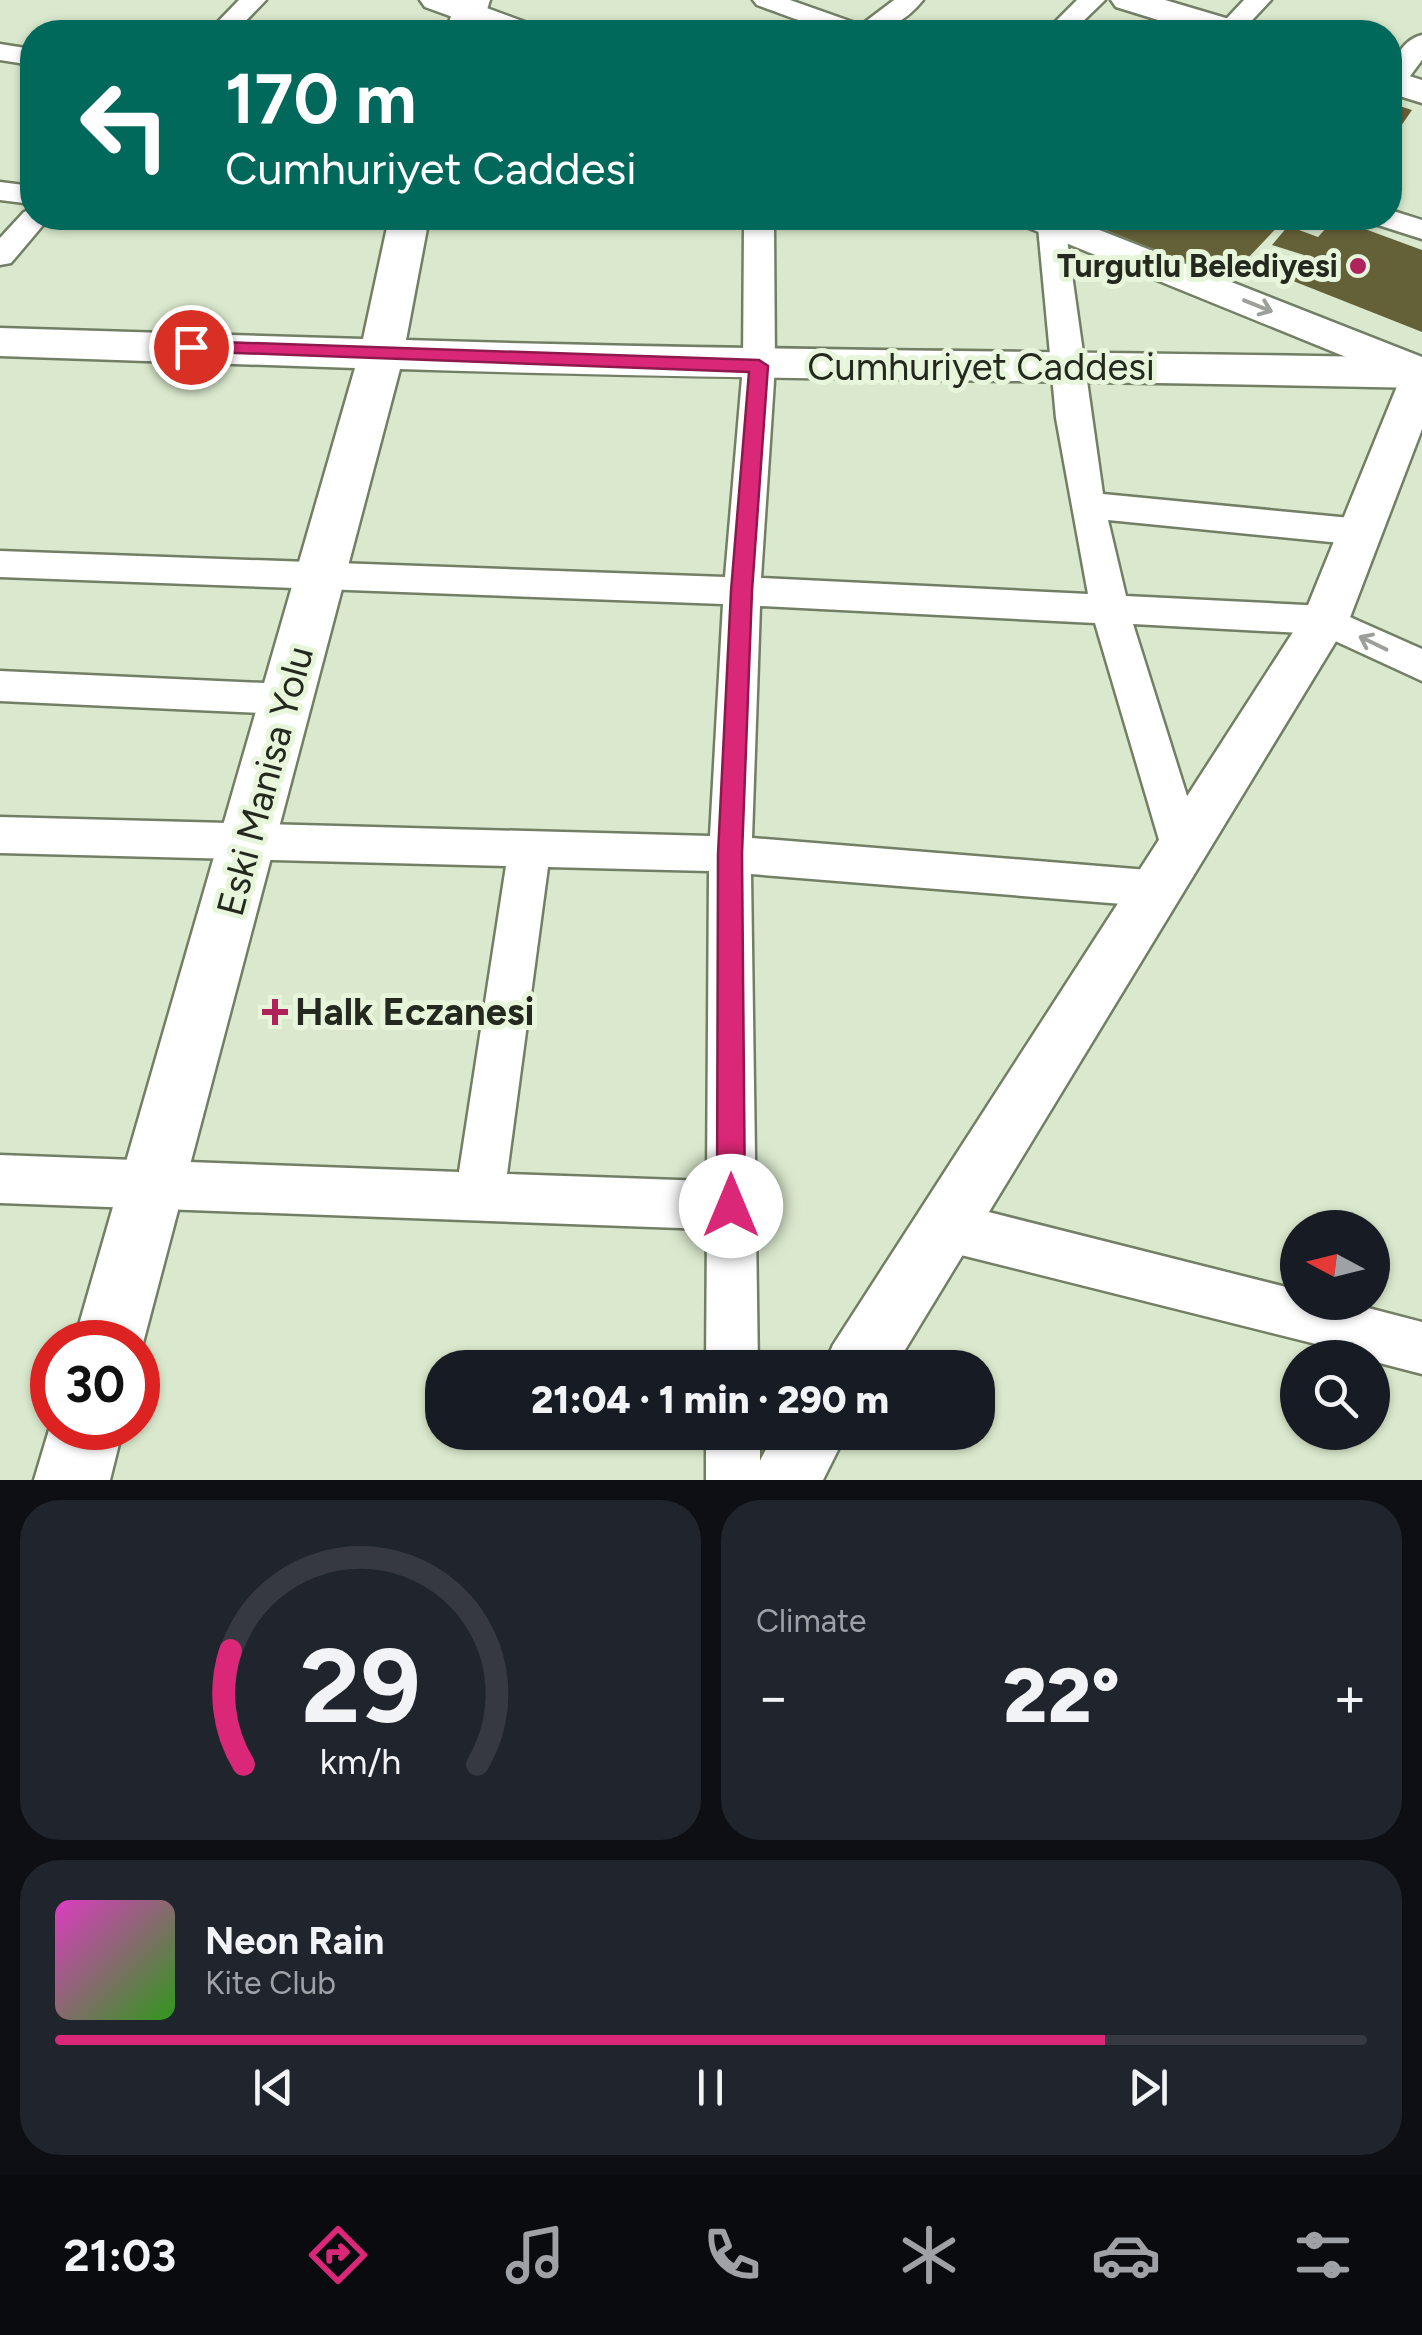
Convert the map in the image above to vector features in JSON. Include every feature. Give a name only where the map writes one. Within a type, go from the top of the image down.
[{"type":"main road","points":[[1128,0],[1191,20]]},
{"type":"main road","name":"Eski Manisa Yolu","points":[[116,1320],[382,352],[407,230]]},
{"type":"main road","name":"Cumhuriyet Caddesi","points":[[0,342],[759,366],[1064,365],[1422,374]]},
{"type":"main road","points":[[72,1480],[80,1450]]},
{"type":"street","points":[[232,20],[253,0]]},
{"type":"street","points":[[766,0],[824,20]]},
{"type":"street","points":[[884,20],[910,0]]},
{"type":"street","points":[[1071,20],[1092,0]]},
{"type":"street","points":[[1240,20],[1258,0]]},
{"type":"street","points":[[460,11],[487,20]]},
{"type":"street","points":[[1402,83],[1422,43]]},
{"type":"street","points":[[0,256],[23,230]]},
{"type":"street","points":[[732,1350],[730,854],[742,591],[759,366],[759,230]]},
{"type":"street","points":[[1045,230],[1088,505],[1171,870]]},
{"type":"street","points":[[867,1350],[1325,620],[1422,374],[1070,230]]},
{"type":"street","points":[[1088,505],[1361,532]]},
{"type":"street","points":[[0,564],[742,591],[1325,620],[1422,666]]},
{"type":"street","points":[[0,686],[286,699]]},
{"type":"street","points":[[0,835],[1171,870]]},
{"type":"street","points":[[479,1199],[529,852]]},
{"type":"street","points":[[0,1178],[731,1206]]},
{"type":"street","points":[[945,1226],[1422,1348]]},
{"type":"street","points":[[733,1450],[734,1480]]},
{"type":"street","points":[[784,1480],[803,1450]]},
{"type":"building","points":[[1402,107],[1412,110],[1402,125]]},
{"type":"building","points":[[1106,230],[1275,230],[1228,279]]},
{"type":"building","name":"Turgutlu Belediyesi","points":[[1285,230],[1318,237],[1324,230],[1368,230],[1422,250],[1422,332],[1283,277],[1304,255],[1272,245]]},
{"type":"place","name":"Turgutlu Belediyesi","points":[[1358,266]]},
{"type":"place","name":"Halk Eczanesi","points":[[275,1012]]},
{"type":"route","points":[[191,347],[759,366],[742,591],[730,854],[731,1206]]}]
